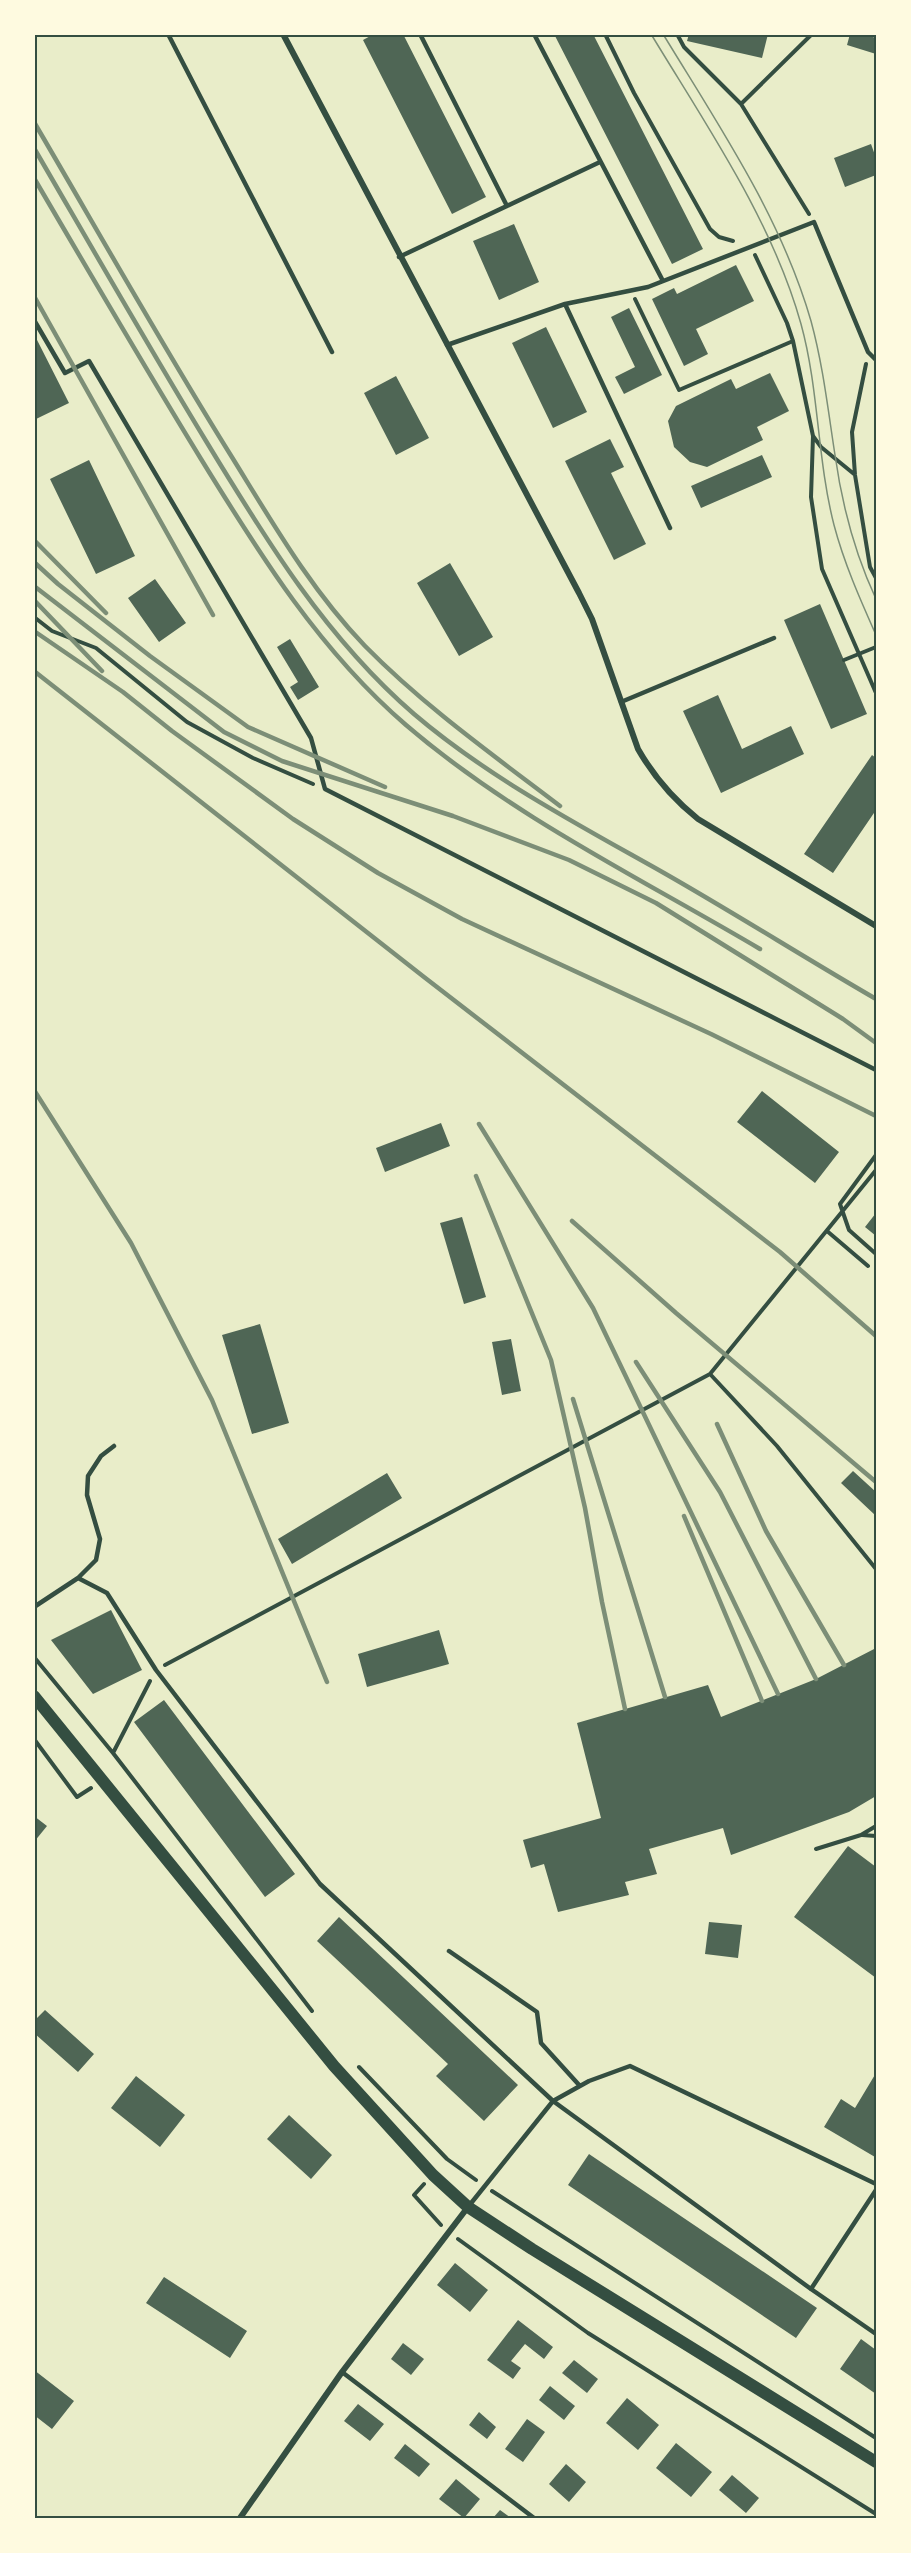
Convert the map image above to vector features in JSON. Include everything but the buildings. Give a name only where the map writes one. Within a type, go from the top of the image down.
[{"type":"main road","points":[[34,1696],[334,2066],[433,2175],[468,2207],[876,2462]]},
{"type":"street","points":[[283,34],[592,619],[638,749],[649,768],[679,803],[698,819],[876,926]]},
{"type":"street","points":[[240,2518],[342,2372],[468,2207]]},
{"type":"lane","points":[[168,34],[332,352]]},
{"type":"lane","points":[[420,34],[507,206]]},
{"type":"lane","points":[[534,34],[663,281]]},
{"type":"lane","points":[[399,257],[600,162]]},
{"type":"lane","points":[[447,345],[565,304],[631,291],[663,281],[814,222],[868,352],[876,360]]},
{"type":"lane","points":[[565,304],[670,528]]},
{"type":"lane","points":[[34,320],[65,373],[89,361],[311,738],[325,789],[876,1070]]},
{"type":"lane","points":[[621,702],[774,638]]},
{"type":"lane","points":[[34,1607],[78,1578],[96,1560],[100,1539],[87,1495],[88,1476],[101,1456],[114,1446]]},
{"type":"lane","points":[[78,1578],[107,1593],[156,1670],[320,1884],[553,2101],[876,2334]]},
{"type":"lane","points":[[449,1951],[537,2012],[541,2043],[580,2086]]},
{"type":"lane","points":[[468,2207],[553,2101],[580,2086],[630,2066],[876,2184]]},
{"type":"lane","points":[[811,2289],[876,2190]]},
{"type":"lane","points":[[342,2372],[534,2518]]},
{"type":"path","points":[[605,34],[634,93],[710,229],[719,237],[752,247],[787,323],[793,341],[813,436],[811,497],[822,569],[876,693]]},
{"type":"path","points":[[677,34],[684,47],[741,104],[814,222]]},
{"type":"path","points":[[741,104],[812,34]]},
{"type":"path","points":[[631,291],[679,390],[793,341]]},
{"type":"path","points":[[868,352],[852,432],[855,475],[870,567],[876,578]]},
{"type":"path","points":[[813,436],[821,447],[855,475]]},
{"type":"path","points":[[34,617],[52,631],[96,648],[188,722],[253,758],[325,789]]},
{"type":"path","points":[[844,660],[876,647]]},
{"type":"path","points":[[876,1155],[840,1204],[849,1230],[876,1254]]},
{"type":"path","points":[[113,1753],[156,1670],[710,1374],[876,1170]]},
{"type":"path","points":[[827,1231],[868,1266]]},
{"type":"path","points":[[710,1374],[777,1446],[876,1569]]},
{"type":"path","points":[[34,1657],[113,1753],[319,2020]]},
{"type":"path","points":[[816,1849],[861,1835],[876,1826]]},
{"type":"path","points":[[861,1835],[876,1836]]},
{"type":"path","points":[[357,2066],[447,2160],[485,2187],[876,2438]]},
{"type":"path","points":[[447,2160],[414,2196],[449,2233],[588,2333],[876,2514]]},
{"type":"tram line","points":[[651,34],[736,174],[773,248],[788,285],[807,349],[824,475],[834,525],[847,567],[876,635]]},
{"type":"tram line","points":[[663,34],[747,173],[783,245],[798,283],[819,354],[846,511],[862,565],[876,599]]},
{"type":"railway","points":[[34,122],[205,413],[276,529],[326,601],[365,646],[411,689],[560,806]]},
{"type":"railway","points":[[34,148],[251,515],[325,620],[382,685],[443,737],[504,780],[876,999]]},
{"type":"railway","points":[[34,178],[246,531],[293,600],[346,666],[406,725],[489,788],[578,844],[760,949]]},
{"type":"railway","points":[[34,296],[213,615]]},
{"type":"railway","points":[[34,540],[106,613]]},
{"type":"railway","points":[[34,562],[58,584],[150,656],[248,727],[385,787]]},
{"type":"railway","points":[[34,586],[224,732],[282,761],[453,816],[569,860],[656,903],[843,1019],[876,1043]]},
{"type":"railway","points":[[34,600],[102,671]]},
{"type":"railway","points":[[34,631],[123,692],[172,731],[293,819],[378,873],[462,919],[711,1034],[876,1116]]},
{"type":"railway","points":[[34,671],[780,1252],[876,1336]]},
{"type":"railway","points":[[34,1090],[131,1243],[212,1400],[327,1682]]},
{"type":"railway","points":[[479,1124],[593,1308],[778,1694]]},
{"type":"railway","points":[[476,1176],[551,1360],[585,1508],[625,1709]]},
{"type":"railway","points":[[572,1221],[676,1313],[876,1482]]},
{"type":"railway","points":[[636,1362],[720,1492],[816,1679]]},
{"type":"railway","points":[[573,1399],[665,1697]]},
{"type":"railway","points":[[717,1424],[766,1531],[844,1665]]},
{"type":"railway","points":[[684,1516],[762,1701]]}]
